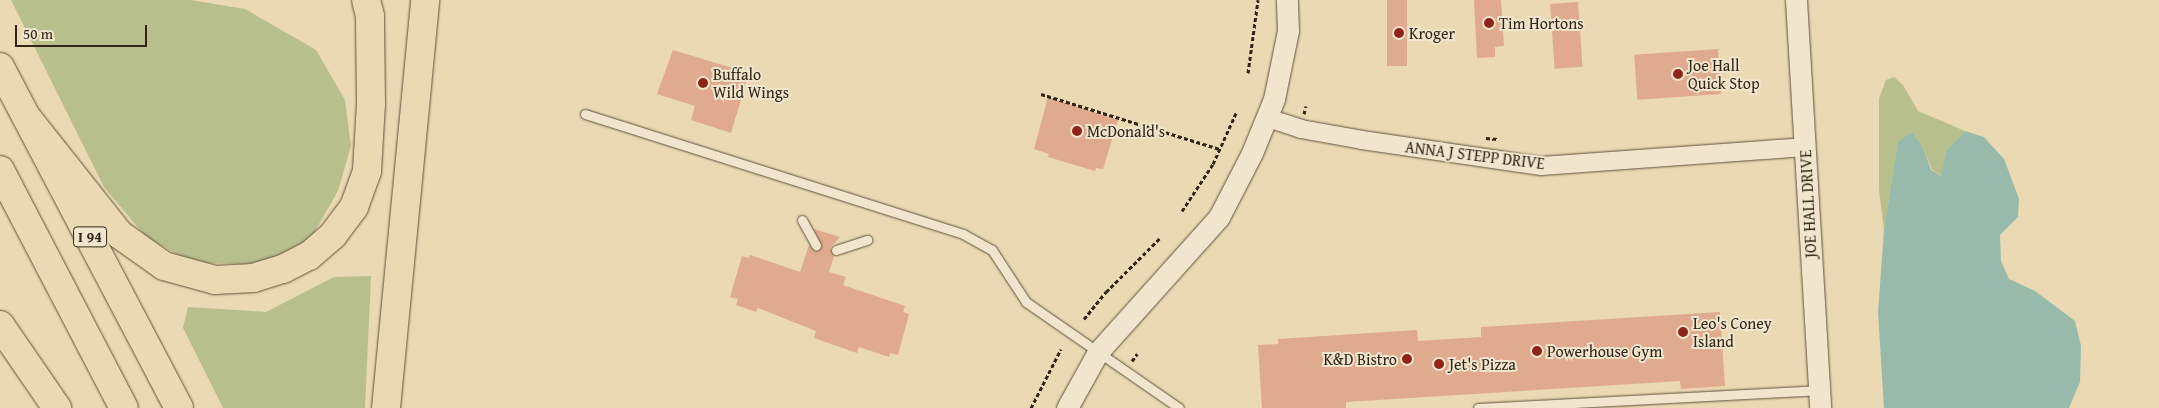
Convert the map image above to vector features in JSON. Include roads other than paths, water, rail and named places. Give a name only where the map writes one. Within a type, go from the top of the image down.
[{"type":"highway","points":[[28,119],[120,234],[164,266],[215,280],[253,278],[283,270],[309,256],[333,235],[354,207],[367,172],[371,104],[370,16],[366,0]]},
{"type":"highway","points":[[386,408],[425,0]]},
{"type":"highway","name":"I 94","points":[[0,67],[179,408]]},
{"type":"highway","points":[[0,170],[124,408]]},
{"type":"highway","points":[[0,325],[57,408]]},
{"type":"street","points":[[1067,408],[1098,352],[1219,217],[1268,118],[1288,31],[1287,0]]},
{"type":"street","name":"JOE HALL DRIVE","points":[[1796,0],[1819,399]]},
{"type":"street","name":"ANNA J STEPP DRIVE","points":[[1268,118],[1301,128],[1362,140],[1541,166],[1804,147]]},
{"type":"lane","points":[[585,114],[964,234],[992,250],[1026,302],[1179,408]]},
{"type":"lane","points":[[802,220],[816,245]]},
{"type":"lane","points":[[836,250],[867,240]]},
{"type":"lane","points":[[1478,408],[1819,399]]},
{"type":"place","name":"Tim Hortons","points":[[1489,23]]},
{"type":"place","name":"Kroger","points":[[1399,33]]},
{"type":"place","name":"Joe Hall Quick Stop","points":[[1678,74]]},
{"type":"place","name":"Buffalo Wild Wings","points":[[703,83]]},
{"type":"place","name":"McDonald's","points":[[1077,131]]},
{"type":"place","name":"Leo's Coney Island","points":[[1683,332]]},
{"type":"place","name":"Powerhouse Gym","points":[[1537,351]]},
{"type":"place","name":"K&D Bistro","points":[[1407,359]]},
{"type":"place","name":"Jet's Pizza","points":[[1439,364]]}]
